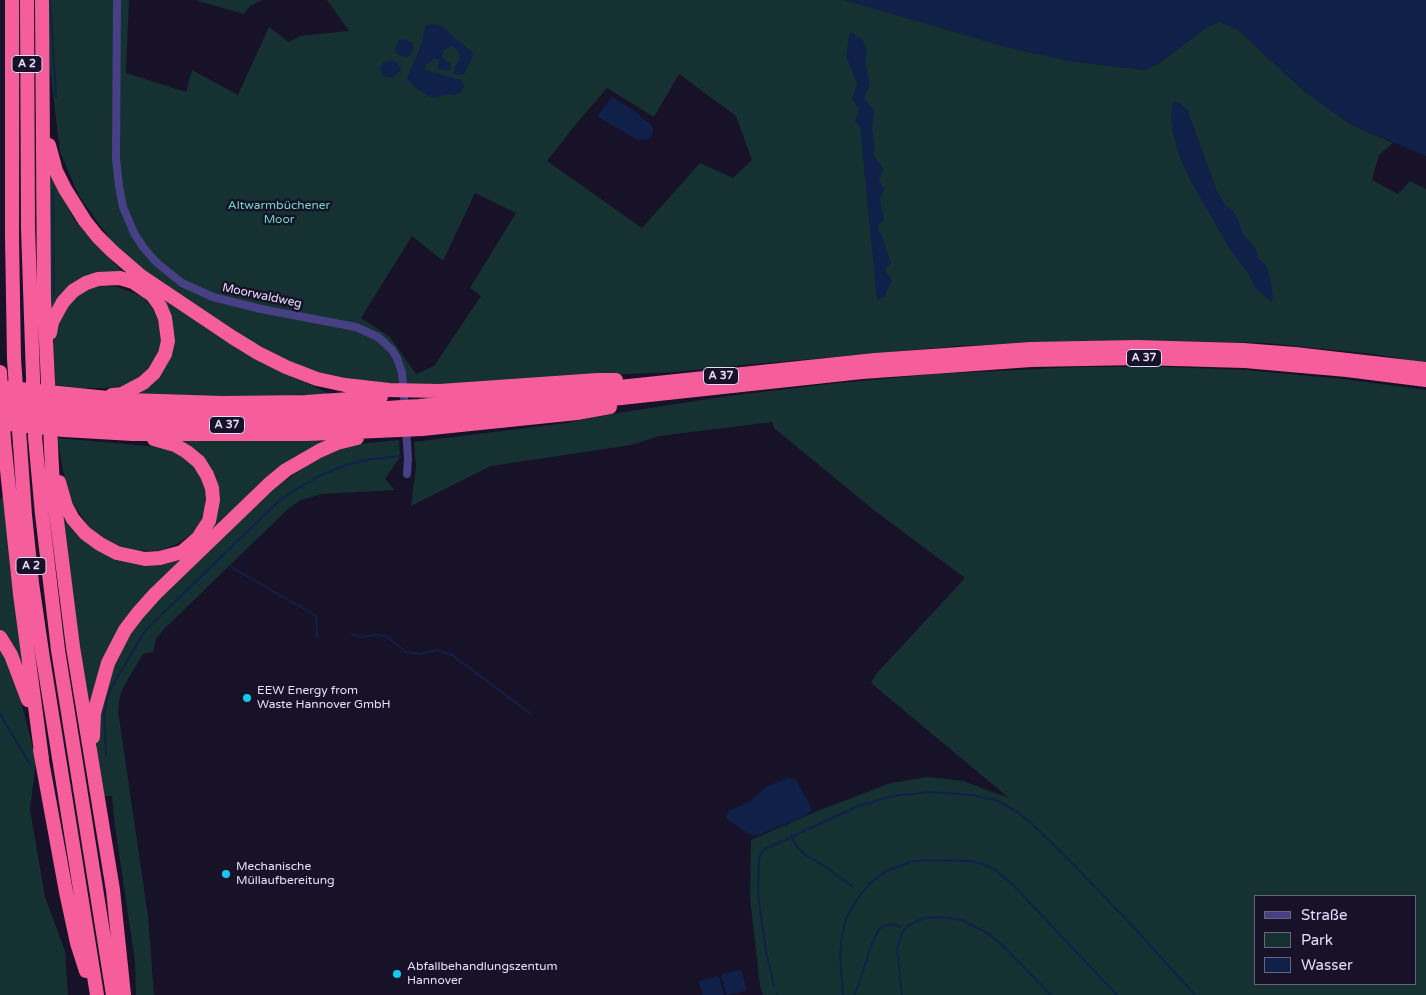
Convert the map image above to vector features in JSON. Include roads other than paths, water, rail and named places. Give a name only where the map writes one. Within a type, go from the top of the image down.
[{"type":"highway","name":"A 2","points":[[12,0],[14,359],[25,515],[42,652],[97,995]]},
{"type":"highway","name":"A 2","points":[[27,0],[28,228],[34,418],[42,514],[58,650],[113,995]]},
{"type":"highway","points":[[42,0],[44,73],[42,211],[53,489],[73,647],[113,890],[124,995]]},
{"type":"highway","points":[[44,73],[47,92],[50,153],[56,171],[85,221],[112,252],[141,276],[258,353],[286,367],[317,379],[345,385],[390,412]]},
{"type":"highway","points":[[28,228],[49,388]]},
{"type":"highway","points":[[0,423],[64,412],[79,396],[122,394],[138,386],[154,373],[165,354],[168,341],[165,318],[160,306],[152,295],[133,282],[120,278],[110,278],[86,283],[73,291],[56,312],[47,345]]},
{"type":"highway","name":"A 37","points":[[0,399],[131,423],[306,424],[419,407],[669,381],[927,356],[1031,349],[1137,347],[1243,350],[1426,369]]},
{"type":"highway","name":"A 37","points":[[419,407],[577,413],[702,389],[775,380],[1031,360],[1139,358],[1227,360],[1296,365],[1426,380]]},
{"type":"highway","points":[[0,372],[4,441],[20,594],[42,759],[66,892],[91,995]]},
{"type":"highway","points":[[134,434],[307,434],[390,412],[419,407],[440,391],[598,380],[669,381]]},
{"type":"highway","points":[[0,387],[64,412],[134,434],[160,440],[187,452],[199,462],[212,488],[212,511],[204,530],[182,552],[153,559],[132,558],[100,544],[85,533],[73,519],[66,506],[60,487],[51,436]]},
{"type":"highway","points":[[79,396],[127,400],[223,403],[305,402],[390,412]]},
{"type":"highway","name":"A 37","points":[[0,411],[64,412]]},
{"type":"highway","points":[[95,785],[93,735],[94,713],[98,695],[108,662],[115,647],[138,614],[162,587],[286,470],[390,412]]},
{"type":"highway","points":[[0,486],[3,472],[4,441]]},
{"type":"highway","points":[[0,637],[11,655],[24,687],[42,759]]},
{"type":"street","name":"Moorwaldweg","points":[[117,0],[116,158],[123,207],[134,233],[156,262],[182,283],[195,290],[233,303],[356,327],[378,337],[392,350],[402,373],[408,459],[407,474]]},
{"type":"water","points":[[845,0],[1426,0],[1426,156],[1350,124],[1304,91],[1237,29],[1219,22],[1207,27],[1161,62],[1145,70],[1070,61],[1006,47]]},
{"type":"water","points":[[431,24],[440,25],[473,53],[464,74],[458,75],[453,73],[456,64],[459,62],[460,55],[451,46],[444,50],[442,56],[451,63],[450,71],[439,69],[437,65],[439,64],[438,60],[434,58],[424,67],[426,70],[461,80],[464,86],[462,91],[455,95],[449,94],[432,98],[413,86],[407,78],[422,43],[424,30],[426,26]]},
{"type":"water","points":[[850,31],[863,40],[867,51],[865,61],[869,87],[864,98],[874,110],[872,128],[875,148],[873,154],[883,169],[879,182],[885,188],[880,198],[884,220],[879,224],[878,230],[882,236],[891,263],[886,268],[886,272],[892,280],[884,297],[877,300],[860,127],[855,121],[859,109],[852,99],[857,84],[846,56]]},
{"type":"water","points":[[403,39],[412,43],[414,48],[410,56],[406,57],[397,54],[395,49],[398,41]]},
{"type":"water","points":[[391,60],[398,63],[401,70],[395,76],[388,78],[382,75],[380,68],[383,63]]},
{"type":"water","points":[[612,97],[650,123],[653,129],[652,136],[649,139],[638,140],[597,116]]},
{"type":"water","points":[[1173,101],[1180,103],[1188,111],[1217,191],[1226,206],[1233,211],[1239,221],[1242,233],[1256,249],[1258,258],[1267,266],[1273,300],[1271,302],[1256,288],[1246,270],[1229,248],[1191,182],[1180,158],[1173,133],[1171,120]]},
{"type":"water","points":[[788,778],[795,779],[810,805],[811,810],[807,815],[756,836],[747,833],[727,819],[729,811],[751,801],[766,787]]},
{"type":"water","points":[[739,970],[742,972],[745,991],[727,995],[721,976]]},
{"type":"water","points":[[719,977],[724,995],[703,995],[700,981]]},
{"type":"waterway","points":[[50,0],[56,97]]},
{"type":"waterway","points":[[53,189],[54,295]]},
{"type":"waterway","points":[[106,756],[104,716],[107,699],[111,688],[145,631],[278,502],[290,493],[321,475],[349,464],[400,456]]},
{"type":"waterway","points":[[231,567],[316,616],[317,637]]},
{"type":"waterway","points":[[352,634],[361,637],[378,635],[387,637],[406,652],[420,654],[437,650],[452,655],[531,714]]},
{"type":"waterway","points":[[0,714],[30,764]]},
{"type":"waterway","points":[[774,986],[766,951],[758,894],[759,858],[763,850],[856,807],[892,796],[930,792],[974,795],[996,800],[1016,811],[1062,853],[1129,922],[1195,995]]},
{"type":"waterway","points":[[791,834],[795,844],[804,854],[853,887]]},
{"type":"waterway","points":[[843,995],[840,956],[842,935],[846,919],[857,899],[869,884],[886,871],[910,862],[927,860],[970,861],[986,865],[997,871],[1015,887],[1117,995]]},
{"type":"waterway","points":[[902,995],[897,949],[903,931],[909,925],[924,918],[942,917],[962,920],[989,934],[1051,995]]},
{"type":"waterway","points":[[855,995],[871,946],[878,931],[881,927],[887,925],[894,924],[900,927]]},
{"type":"place","name":"EEW Energy from Waste Hannover GmbH","points":[[247,698]]},
{"type":"place","name":"Mechanische Müllaufbereitung","points":[[226,874]]},
{"type":"place","name":"Abfallbehandlungszentum Hannover","points":[[397,974]]},
{"type":"park label","name":"Altwarmbüchener Moor","points":[[279,213]]}]
